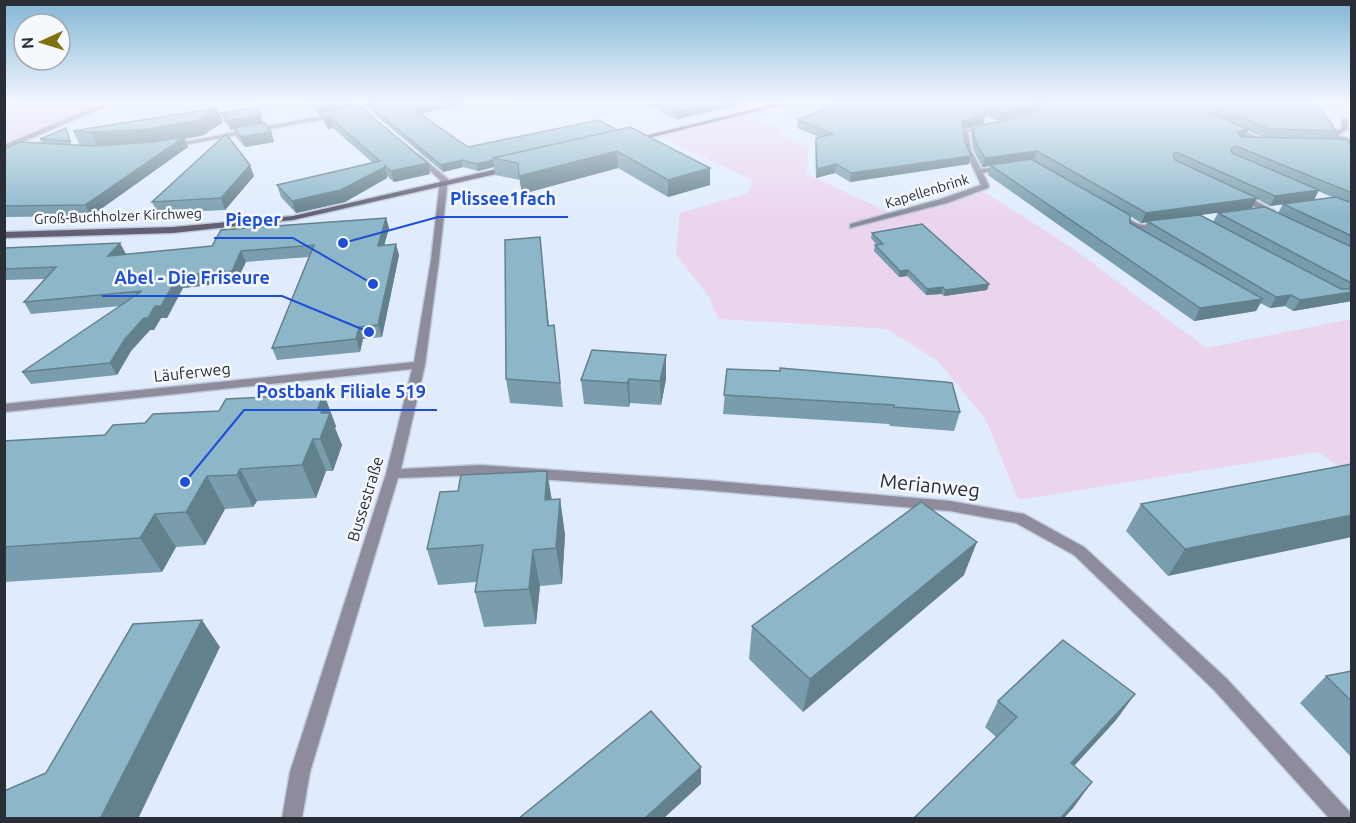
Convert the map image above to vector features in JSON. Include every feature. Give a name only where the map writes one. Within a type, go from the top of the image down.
[{"type":"street","points":[[5,148],[25,139]]},
{"type":"street","points":[[169,146],[206,139]]},
{"type":"street","points":[[622,142],[633,139]]},
{"type":"street","name":"Kapellenbrink","points":[[853,226],[944,201],[985,186],[968,150],[966,139]]},
{"type":"street","points":[[1259,139],[1263,141]]},
{"type":"street","points":[[1246,142],[1274,141]]},
{"type":"street","points":[[1329,143],[1352,144]]},
{"type":"street","points":[[5,148],[29,149]]},
{"type":"street","points":[[408,149],[444,179],[444,184]]},
{"type":"street","name":"Groß-Buchholzer Kirchweg","points":[[4,235],[173,230],[293,218],[522,166]]},
{"type":"street","points":[[977,172],[1020,166]]},
{"type":"street","name":"Bussestraße","points":[[292,819],[300,772],[393,474],[419,365],[444,184]]},
{"type":"street","points":[[1228,191],[1268,214]]},
{"type":"street","points":[[1252,214],[1268,214],[1281,210]]},
{"type":"street","points":[[1110,211],[1140,228]]},
{"type":"street","points":[[1146,238],[1130,230],[1164,225]]},
{"type":"street","name":"Läuferweg","points":[[4,408],[419,365]]},
{"type":"street","name":"Merianweg","points":[[393,474],[480,470],[680,483],[950,506],[1019,518],[1079,551],[1220,684],[1342,819]]},
{"type":"shaded area","points":[[667,139],[790,139],[809,148],[807,174],[890,213],[975,186],[1071,247],[1206,348],[1351,319],[1351,475],[1318,452],[1018,500],[986,420],[939,362],[887,329],[718,319],[709,297],[676,254],[680,213],[748,193],[752,180]]},
{"type":"building","points":[[180,139],[85,205],[4,206],[4,149],[19,142],[94,146]]},
{"type":"building","points":[[220,139],[230,139],[250,165],[221,198],[152,202]]},
{"type":"building","points":[[355,139],[399,139],[428,163],[391,171],[384,165],[385,167],[341,190],[292,201],[277,185],[380,161]]},
{"type":"building","points":[[410,139],[457,139],[468,147],[505,139],[575,139],[493,158],[493,160],[477,164],[462,160],[441,165]]},
{"type":"building","points":[[575,139],[654,139],[710,168],[668,180],[617,151],[519,176],[518,163],[493,158]]},
{"type":"building","points":[[816,139],[965,139],[971,156],[851,173],[836,164],[817,169]]},
{"type":"building","points":[[1346,139],[1352,146],[1352,193],[1236,146],[1231,149],[1232,153],[1319,190],[1275,196],[1176,152],[1173,154],[1175,160],[1257,198],[1146,213],[1037,151],[985,158],[975,141]]},
{"type":"building","points":[[1031,159],[1130,215],[1130,223],[1263,299],[1200,308],[990,165]]},
{"type":"building","points":[[1336,197],[1352,203],[1352,236],[1283,204]]},
{"type":"building","points":[[1265,207],[1352,247],[1352,292],[1300,300],[1291,295],[1276,297],[1147,221],[1200,215],[1341,289],[1350,289],[1351,283],[1218,213]]},
{"type":"building","points":[[386,218],[378,246],[396,244],[378,325],[359,327],[356,339],[272,348],[314,245],[241,251],[232,271],[178,276],[161,306],[155,306],[148,318],[144,318],[125,339],[110,363],[22,372],[142,291],[24,302],[56,267],[4,269],[4,248],[120,243],[108,256],[212,246],[221,230]]},
{"type":"building","points":[[922,224],[989,284],[945,290],[943,287],[927,289],[908,270],[900,271],[875,245],[883,244],[872,233]]},
{"type":"building","points":[[540,237],[548,326],[554,325],[560,383],[506,379],[505,240]]},
{"type":"building","points":[[592,350],[666,355],[660,381],[629,379],[627,383],[581,380]]},
{"type":"building","points":[[780,368],[952,383],[960,412],[894,407],[894,405],[724,395],[727,369],[780,371]]},
{"type":"building","points":[[324,394],[317,410],[322,410],[321,413],[330,413],[320,439],[313,439],[302,465],[240,469],[237,475],[207,476],[186,512],[155,514],[140,538],[4,547],[4,441],[105,435],[113,425],[145,423],[153,414],[219,411],[226,399]]},
{"type":"building","points":[[1352,464],[1352,515],[1185,549],[1141,504]]},
{"type":"building","points":[[547,471],[545,500],[560,499],[556,548],[533,550],[529,589],[475,592],[483,545],[427,549],[440,492],[458,491],[461,475]]},
{"type":"building","points":[[921,502],[977,542],[810,679],[752,626]]},
{"type":"building","points":[[202,620],[100,819],[4,819],[4,791],[46,773],[133,624]]},
{"type":"building","points":[[1063,640],[1135,694],[1071,763],[1092,782],[1060,819],[913,819],[1017,717],[998,701]]},
{"type":"building","points":[[1352,671],[1352,702],[1326,676]]},
{"type":"building","points":[[651,711],[701,767],[644,819],[518,819]]},
{"type":"place","name":"Plissee1fach","points":[[343,243]]},
{"type":"place","name":"Pieper","points":[[373,284]]},
{"type":"place","name":"Abel - Die Friseure","points":[[369,332]]},
{"type":"place","name":"Postbank Filiale 519","points":[[185,482]]}]
